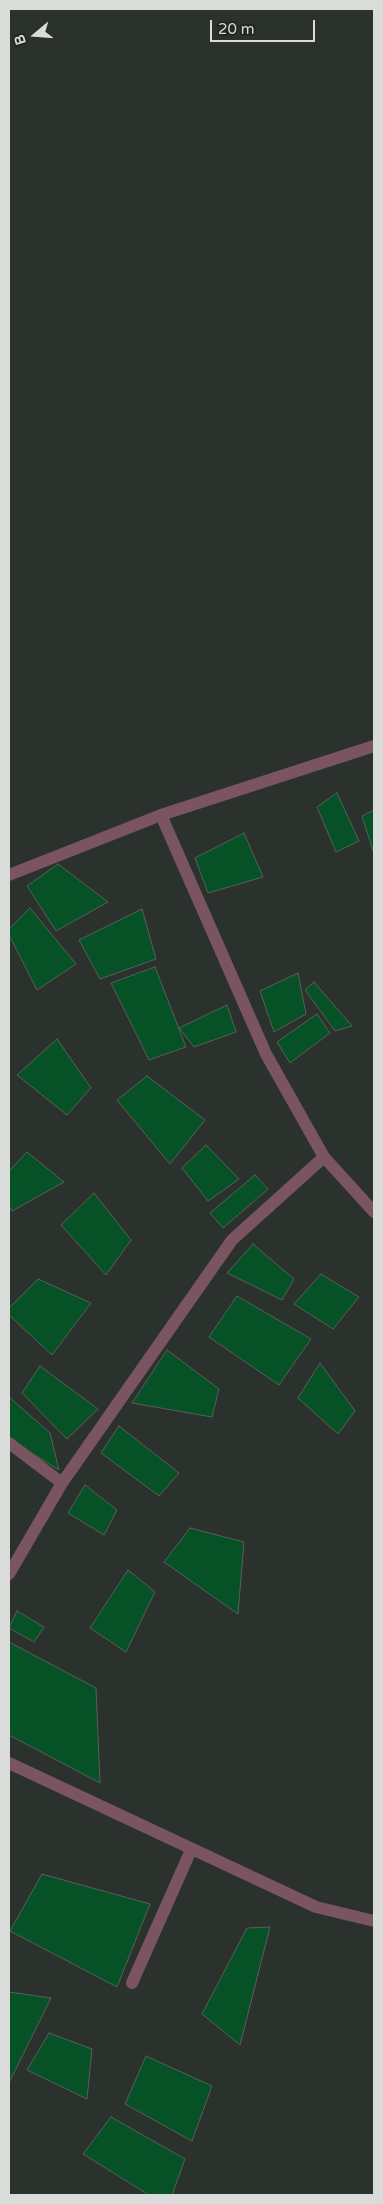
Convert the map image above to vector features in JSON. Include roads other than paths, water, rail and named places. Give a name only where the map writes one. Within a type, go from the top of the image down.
[{"type":"street","points":[[9,875],[162,815],[374,746]]},
{"type":"street","points":[[162,815],[266,1054],[324,1158],[374,1212]]},
{"type":"street","points":[[9,1574],[62,1483],[232,1240],[324,1158]]},
{"type":"street","points":[[9,1443],[62,1483]]},
{"type":"street","points":[[9,1763],[316,1907],[374,1921]]},
{"type":"street","points":[[132,1983],[191,1850]]}]
